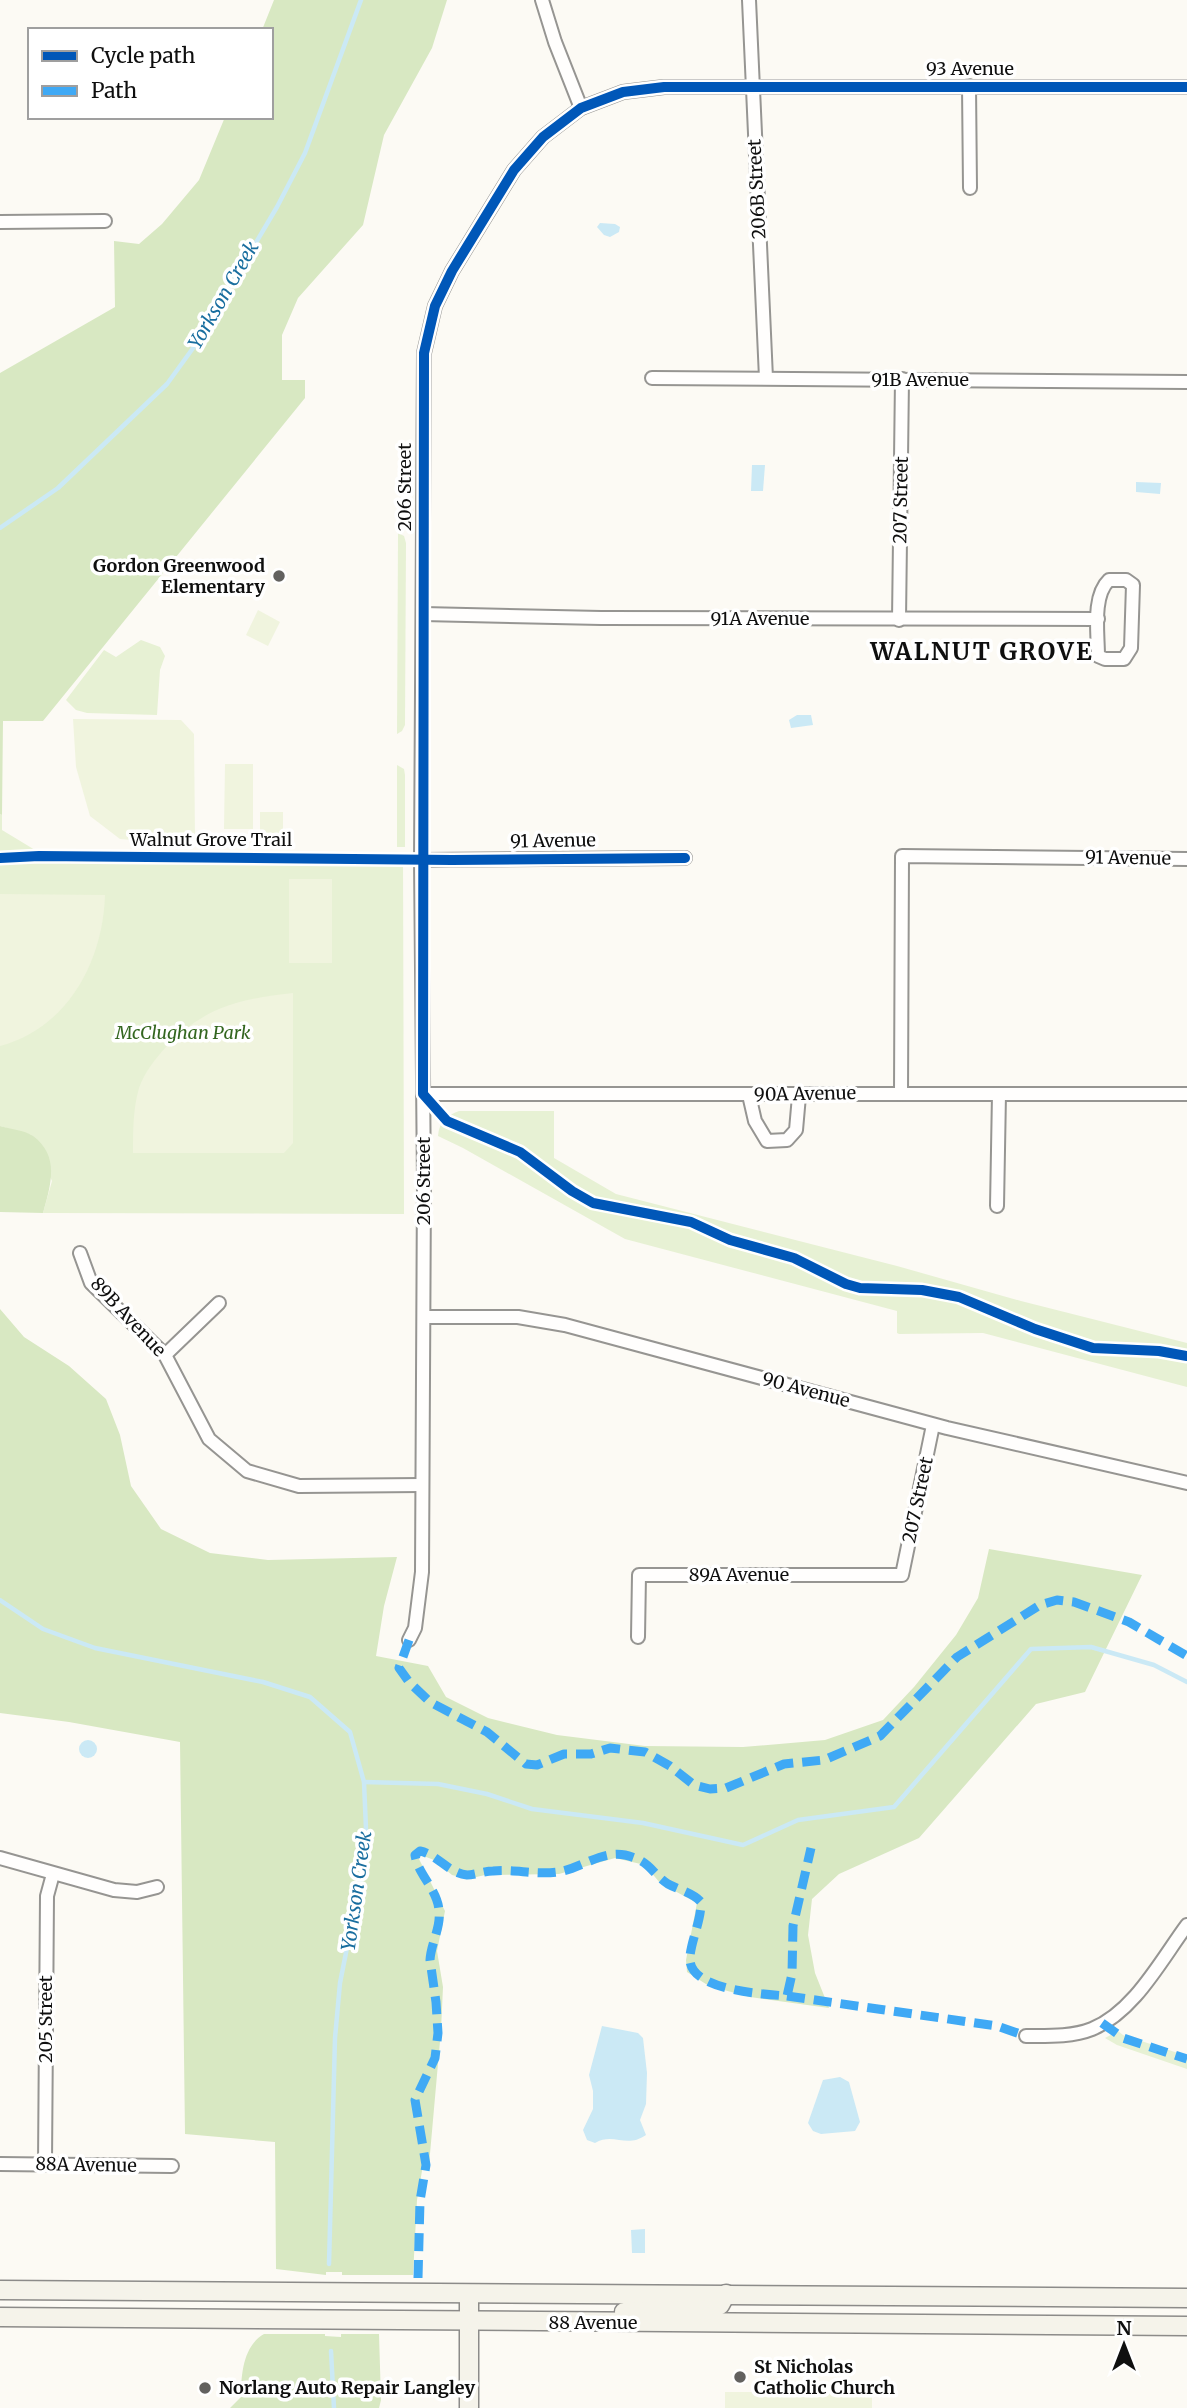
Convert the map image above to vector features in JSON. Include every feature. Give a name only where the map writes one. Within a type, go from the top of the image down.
[{"type":"main road","name":"88 Avenue","points":[[0,2290],[1187,2298]]},
{"type":"main road","points":[[102,2291],[102,2319]]},
{"type":"main road","points":[[469,2294],[470,2408]]},
{"type":"main road","points":[[581,2323],[607,2313],[713,2309],[720,2305],[726,2294]]},
{"type":"main road","name":"88 Avenue","points":[[0,2317],[1187,2326]]},
{"type":"street","points":[[542,0],[581,108]]},
{"type":"street","name":"206B Street","points":[[749,0],[766,378]]},
{"type":"street","name":"206 Street","points":[[409,1640],[415,1628],[422,1585],[424,1317],[421,860],[424,353],[435,306],[452,271],[514,170],[543,137],[581,108],[623,92],[664,86],[753,86]]},
{"type":"street","name":"93 Avenue","points":[[753,86],[1187,87]]},
{"type":"street","points":[[970,86],[970,188]]},
{"type":"street","points":[[0,222],[105,221]]},
{"type":"street","name":"91B Avenue","points":[[652,378],[1187,382]]},
{"type":"street","name":"207 Street","points":[[899,620],[902,379]]},
{"type":"street","points":[[1109,580],[1126,580],[1133,585],[1131,648],[1124,659],[1105,659],[1098,656],[1098,619],[1102,587],[1109,580]]},
{"type":"street","name":"91A Avenue","points":[[422,614],[601,618],[1098,619]]},
{"type":"street","name":"91 Avenue","points":[[901,1094],[902,856],[1187,859]]},
{"type":"street","name":"91 Avenue","points":[[421,860],[685,858]]},
{"type":"street","name":"90A Avenue","points":[[422,1094],[1187,1094]]},
{"type":"street","points":[[997,1206],[999,1094]]},
{"type":"street","points":[[749,1095],[755,1121],[767,1142],[787,1140],[796,1130],[799,1096]]},
{"type":"street","name":"89B Avenue","points":[[80,1253],[91,1283],[165,1355],[209,1439],[247,1471],[299,1486],[422,1485]]},
{"type":"street","points":[[165,1355],[219,1303]]},
{"type":"street","name":"90 Avenue","points":[[424,1317],[518,1317],[547,1321],[933,1425],[1187,1483]]},
{"type":"street","name":"207 Street","points":[[902,1576],[933,1425]]},
{"type":"street","name":"89A Avenue","points":[[638,1637],[639,1575],[902,1576]]},
{"type":"street","points":[[0,1858],[114,1890],[137,1892],[157,1887]]},
{"type":"street","name":"205 Street","points":[[44,2164],[47,1896],[53,1874]]},
{"type":"street","points":[[1026,2036],[1065,2035],[1092,2029],[1127,2008],[1187,1925]]},
{"type":"street","name":"88A Avenue","points":[[0,2164],[172,2166]]},
{"type":"green space","points":[[274,0],[447,0],[432,48],[384,135],[363,225],[298,298],[282,335],[282,380],[305,380],[305,398],[43,721],[3,721],[2,815],[0,373],[115,307],[114,241],[139,244],[162,224],[199,180],[224,119],[273,119],[273,28],[263,28]]},
{"type":"green space","points":[[398,533],[404,536],[406,543],[405,725],[397,734]]},
{"type":"green space","points":[[258,610],[280,622],[268,646],[246,635]]},
{"type":"green space","points":[[141,640],[160,647],[165,656],[160,670],[157,715],[87,713],[76,710],[66,700],[104,650],[116,657]]},
{"type":"green space","points":[[73,719],[181,720],[194,734],[195,839],[120,839],[90,816],[76,767]]},
{"type":"green space","points":[[225,764],[253,764],[253,829],[224,829]]},
{"type":"green space","points":[[397,765],[404,769],[405,775],[405,847],[397,847]]},
{"type":"green space","points":[[260,812],[283,812],[283,841],[260,841]]},
{"type":"green space","name":"McClughan Park","points":[[0,814],[2,830],[40,853],[403,854],[404,1214],[43,1213],[52,1181],[31,1135],[0,1126]]},
{"type":"green space","points":[[289,879],[332,879],[332,963],[289,963]]},
{"type":"green space","points":[[0,894],[105,895],[97,944],[89,967],[77,988],[63,1008],[45,1024],[24,1037],[0,1046]]},
{"type":"green space","points":[[293,993],[293,1143],[284,1153],[133,1153],[134,1112],[139,1088],[154,1061],[180,1033],[224,1007],[256,998]]},
{"type":"green space","points":[[459,1111],[554,1111],[554,1158],[616,1194],[1187,1343],[1187,1387],[983,1333],[899,1334],[897,1311],[625,1239],[438,1136],[444,1120]]},
{"type":"green space","points":[[0,1126],[33,1136],[47,1153],[51,1172],[43,1213],[0,1212]]},
{"type":"green space","points":[[0,1309],[24,1337],[69,1366],[106,1399],[120,1435],[131,1486],[161,1529],[210,1553],[268,1560],[397,1557],[384,1606],[376,1656],[428,1666],[446,1697],[488,1718],[557,1735],[645,1746],[743,1747],[825,1740],[883,1720],[914,1687],[956,1635],[978,1598],[989,1549],[1142,1575],[1085,1692],[1036,1704],[919,1838],[839,1874],[812,1899],[808,1935],[815,1973],[829,2008],[750,1997],[709,1986],[687,1972],[686,1960],[697,1903],[660,1883],[645,1865],[615,1858],[559,1874],[485,1875],[468,1879],[452,1875],[434,1860],[421,1855],[419,1859],[445,1911],[437,1951],[443,1987],[441,2030],[429,2165],[423,2165],[417,2200],[413,2275],[342,2275],[342,2272],[326,2272],[326,2275],[276,2269],[275,2142],[185,2134],[180,1742],[0,1713]]},
{"type":"green space","points":[[1118,2031],[1187,2056],[1187,2069],[1117,2045],[1105,2038]]},
{"type":"green space","points":[[264,2334],[325,2334],[341,2337],[341,2334],[379,2334],[379,2408],[230,2408],[241,2397],[247,2353]]},
{"type":"green space","points":[[725,2392],[872,2392],[872,2408],[725,2408]]},
{"type":"water","points":[[600,223],[615,224],[620,227],[619,232],[610,237],[604,235],[597,227]]},
{"type":"water","points":[[752,465],[765,465],[763,491],[751,491]]},
{"type":"water","points":[[1136,482],[1161,483],[1160,494],[1136,492]]},
{"type":"water","points":[[797,715],[811,715],[813,725],[791,728],[789,720]]},
{"type":"water","points":[[88,1740],[94,1743],[97,1749],[94,1755],[88,1758],[82,1755],[79,1749],[82,1743]]},
{"type":"water","points":[[602,2026],[638,2033],[643,2038],[647,2073],[646,2104],[640,2120],[646,2135],[639,2139],[608,2139],[595,2143],[587,2140],[583,2130],[593,2109],[593,2091],[589,2075]]},
{"type":"water","points":[[840,2077],[849,2082],[860,2122],[855,2131],[821,2134],[813,2131],[808,2123],[823,2080]]},
{"type":"water","points":[[645,2229],[645,2253],[632,2253],[631,2230]]},
{"type":"waterway","name":"Yorkson Creek","points":[[0,528],[58,488],[167,384],[196,344],[277,207],[305,153],[361,0]]},
{"type":"waterway","name":"Yorkson Creek","points":[[0,1600],[43,1629],[95,1648],[263,1682],[310,1697],[350,1732],[364,1782],[366,1829],[361,1877],[340,1983],[335,2038],[329,2264]]},
{"type":"waterway","points":[[364,1782],[438,1784],[487,1794],[532,1809],[643,1823],[743,1845],[798,1820],[894,1807],[1031,1649],[1091,1647],[1154,1665],[1187,1682]]},
{"type":"waterway","name":"Yorkson Creek","points":[[331,2351],[334,2408]]},
{"type":"marked path","points":[[409,1640],[399,1668],[409,1682],[430,1702],[487,1732],[526,1764],[537,1765],[564,1754],[591,1754],[610,1748],[645,1752],[670,1766],[694,1785],[710,1789],[726,1788],[784,1764],[824,1760],[880,1736],[957,1657],[1040,1605],[1057,1600],[1074,1602],[1129,1622],[1187,1656]]},
{"type":"marked path","points":[[418,2278],[420,2201],[426,2165],[415,2100],[435,2058],[438,2033],[430,1960],[439,1917],[438,1903],[415,1855],[420,1851],[426,1853],[454,1871],[467,1875],[490,1871],[558,1872],[608,1855],[634,1857],[662,1880],[701,1902],[690,1956],[692,1968],[700,1977],[713,1984],[745,1992],[787,1996],[792,1974],[793,1926],[811,1848]]},
{"type":"marked path","points":[[787,1996],[997,2026],[1026,2036]]},
{"type":"marked path","points":[[1102,2023],[1123,2038],[1187,2059]]},
{"type":"cycle path","points":[[1187,87],[664,87],[623,92],[581,108],[543,137],[514,170],[452,271],[435,306],[424,353],[423,1094],[447,1121],[520,1152],[572,1191],[593,1203],[691,1222],[730,1240],[794,1258],[846,1284],[860,1288],[922,1290],[959,1297],[1035,1329],[1093,1348],[1159,1351],[1187,1356]]},
{"type":"cycle path","name":"Walnut Grove Trail","points":[[0,858],[685,858]]},
{"type":"place","name":"Gordon Greenwood Elementary","points":[[279,576]]},
{"type":"place","name":"St Nicholas Catholic Church","points":[[740,2377]]},
{"type":"place","name":"Norlang Auto Repair Langley","points":[[205,2388]]},
{"type":"district","name":"WALNUT GROVE","points":[[982,652]]}]
